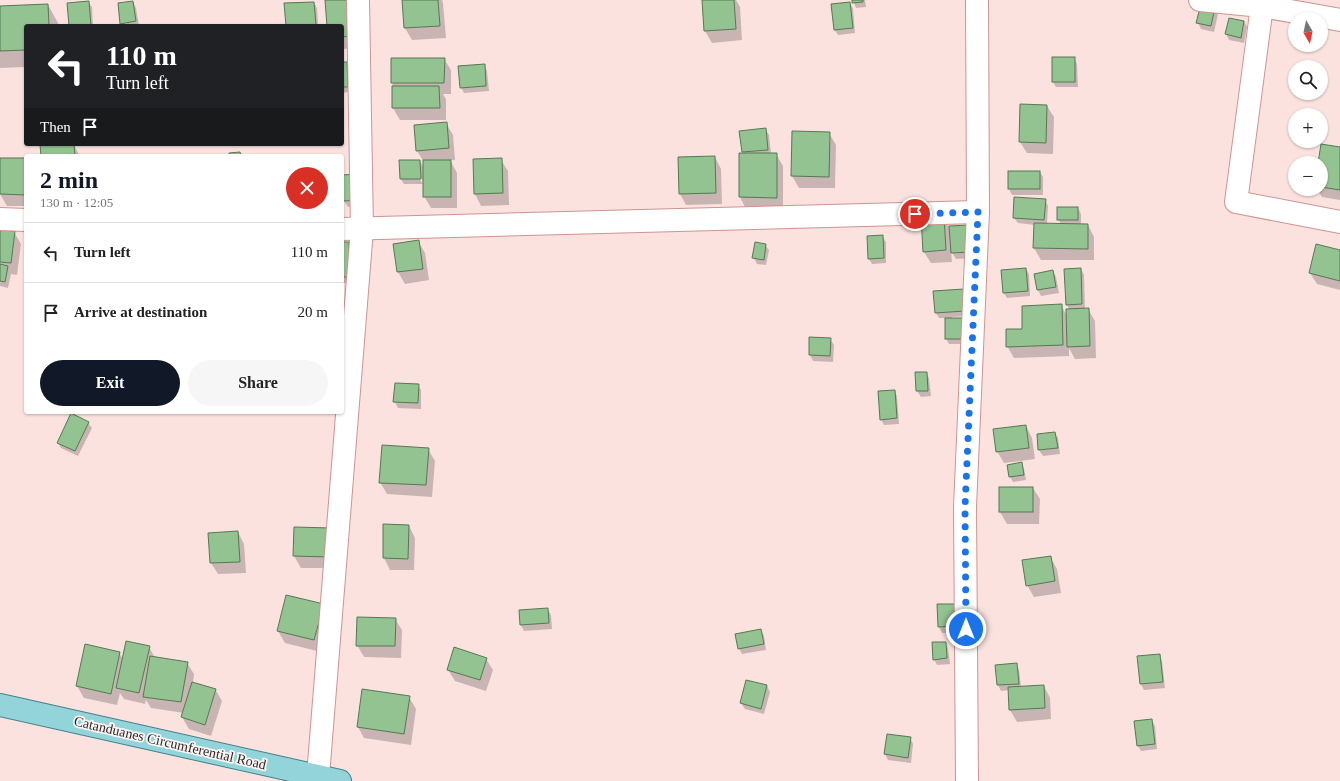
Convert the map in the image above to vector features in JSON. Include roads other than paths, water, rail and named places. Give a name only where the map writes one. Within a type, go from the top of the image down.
[{"type":"main road","name":"Catanduanes Circumferential Road","points":[[0,705],[340,781]]},
{"type":"street","points":[[344,358],[352,229],[358,0]]},
{"type":"street","points":[[967,781],[965,507],[978,212],[977,0]]},
{"type":"street","points":[[1200,0],[1262,6],[1340,20]]},
{"type":"street","points":[[1262,6],[1236,202],[1340,222]]},
{"type":"street","points":[[352,229],[978,212]]},
{"type":"street","points":[[0,220],[24,220]]},
{"type":"street","points":[[318,776],[341,414]]}]
